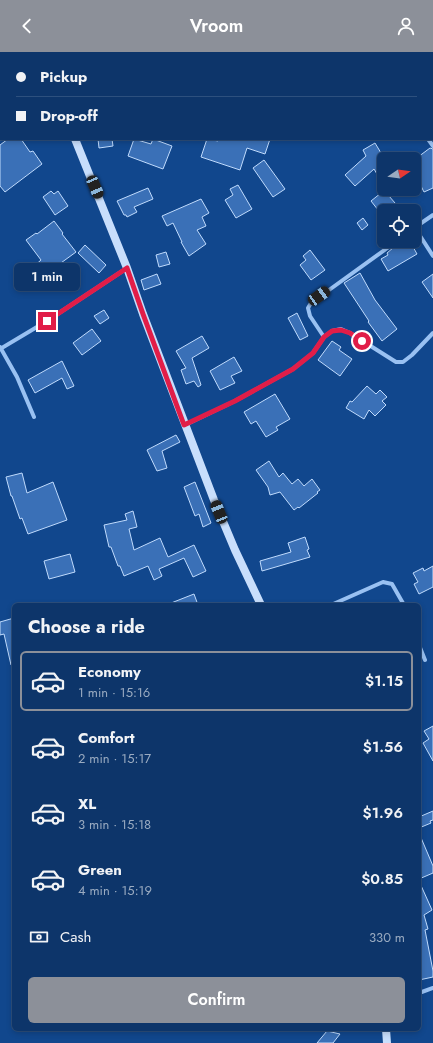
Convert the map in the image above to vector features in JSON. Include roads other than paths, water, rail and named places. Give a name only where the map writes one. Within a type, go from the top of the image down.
[{"type":"street","points":[[75,140],[127,268],[184,425],[235,550],[260,603]]},
{"type":"street","points":[[421,224],[433,215]]},
{"type":"street","points":[[421,237],[433,256]]},
{"type":"street","points":[[324,337],[310,316],[308,308],[310,303],[387,248]]},
{"type":"street","points":[[34,417],[17,377],[0,348],[47,321],[127,268]]},
{"type":"street","points":[[184,425],[235,401],[293,369],[313,353],[324,337],[332,331],[341,330],[350,333],[396,362],[403,362],[412,355],[433,333]]},
{"type":"street","points":[[335,603],[382,582],[392,584],[403,603]]},
{"type":"street","points":[[421,650],[425,660]]},
{"type":"street","points":[[421,992],[433,988]]},
{"type":"street","points":[[386,1031],[387,1043]]}]
